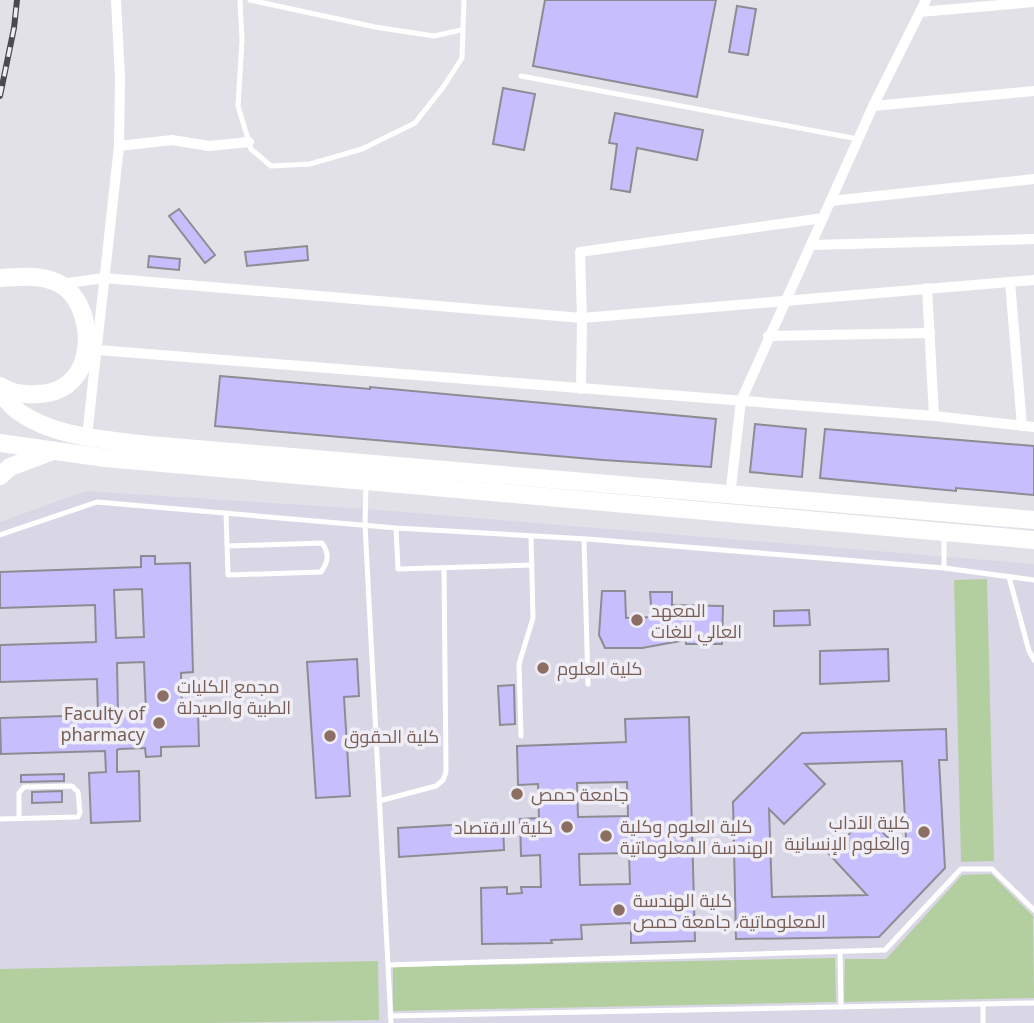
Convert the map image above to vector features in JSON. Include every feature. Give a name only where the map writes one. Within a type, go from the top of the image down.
[{"type":"highway","points":[[0,278],[39,277],[59,284],[74,294],[86,324],[90,348],[75,377],[66,386],[50,394],[27,395],[0,386]]},
{"type":"highway","points":[[0,392],[17,411],[62,432],[189,449],[1034,520]]},
{"type":"highway","points":[[0,443],[105,458],[1034,540]]},
{"type":"highway","points":[[0,475],[10,467],[54,451]]},
{"type":"street","points":[[87,436],[90,348],[104,278],[119,146],[121,78],[116,0]]},
{"type":"street","points":[[730,496],[741,401],[873,106],[926,0]]},
{"type":"street","points":[[920,12],[1034,2]]},
{"type":"street","points":[[873,106],[1034,91]]},
{"type":"street","points":[[119,146],[172,140],[209,146],[249,142]]},
{"type":"street","points":[[831,201],[1034,179]]},
{"type":"street","points":[[581,389],[580,252],[823,218]]},
{"type":"street","points":[[811,245],[1034,239]]},
{"type":"street","points":[[59,284],[104,278],[582,318],[1034,280]]},
{"type":"street","points":[[1010,282],[1022,426]]},
{"type":"street","points":[[927,288],[934,416]]},
{"type":"street","points":[[768,336],[930,333]]},
{"type":"street","points":[[90,348],[1034,426]]},
{"type":"lane","points":[[240,0],[242,40],[238,106],[251,149],[271,166],[310,164],[362,149],[415,122],[462,58],[464,0]]},
{"type":"lane","points":[[250,0],[375,27],[434,36],[461,30]]},
{"type":"lane","points":[[521,76],[858,139]]},
{"type":"lane","points":[[366,481],[365,525],[391,1023]]},
{"type":"lane","points":[[0,535],[91,503],[944,568],[1034,580]]},
{"type":"lane","points":[[226,513],[227,546],[228,575],[321,572],[327,564],[327,550],[322,542],[227,546]]},
{"type":"lane","points":[[396,528],[398,569],[532,565]]},
{"type":"lane","points":[[944,531],[944,568]]},
{"type":"lane","points":[[522,736],[519,664],[533,618],[531,536]]},
{"type":"lane","points":[[583,539],[588,684]]},
{"type":"lane","points":[[379,801],[436,786],[443,780],[446,772],[444,568]]},
{"type":"lane","points":[[1009,577],[1028,651],[1034,660]]},
{"type":"lane","points":[[0,819],[78,817],[78,792],[72,786],[24,787],[19,793],[19,818]]},
{"type":"lane","points":[[388,965],[885,950],[961,869],[992,869],[1034,909]]},
{"type":"lane","points":[[839,952],[841,1007]]},
{"type":"lane","points":[[390,1016],[1034,1003]]},
{"type":"lane","points":[[983,1004],[983,1023]]},
{"type":"shaded area","name":"جامعة حمص","points":[[86,491],[366,509],[1034,564],[1034,1023],[0,1023],[0,522]]},
{"type":"green space","points":[[987,579],[994,861],[961,862],[954,580]]},
{"type":"green space","points":[[991,874],[1033,916],[1034,998],[844,1002],[845,959],[886,959],[962,875]]},
{"type":"green space","points":[[835,958],[836,1002],[393,1011],[393,967]]},
{"type":"green space","points":[[378,961],[379,1020],[0,1023],[0,969]]},
{"type":"building","points":[[545,0],[716,0],[697,97],[533,66]]},
{"type":"building","points":[[737,6],[756,9],[748,55],[729,52]]},
{"type":"building","points":[[503,88],[535,94],[524,150],[493,144]]},
{"type":"building","points":[[615,113],[703,130],[697,160],[637,148],[630,192],[611,189],[617,144],[609,143]]},
{"type":"building","points":[[179,209],[215,255],[205,263],[169,216]]},
{"type":"building","points":[[307,246],[308,260],[247,266],[245,252]]},
{"type":"building","points":[[149,256],[180,259],[179,270],[148,267]]},
{"type":"building","points":[[220,376],[716,419],[711,467],[215,426]]},
{"type":"building","points":[[755,424],[806,429],[802,477],[750,472]]},
{"type":"building","points":[[825,429],[1034,446],[1034,495],[956,488],[956,491],[820,478]]},
{"type":"building","name":"مجمع الكليات الطبية والصيدلة","points":[[141,556],[155,556],[155,564],[190,563],[193,672],[181,673],[182,711],[198,711],[199,746],[161,747],[161,756],[146,757],[145,748],[117,750],[117,772],[139,771],[140,821],[91,823],[89,773],[106,772],[105,751],[1,754],[0,718],[98,715],[97,679],[0,682],[0,645],[96,642],[95,605],[0,608],[0,572],[141,567]],"holes":[[[142,589],[144,637],[116,638],[114,590]],[[144,662],[146,712],[118,713],[117,663]]]},
{"type":"building","name":"المعهد العالي للغات","points":[[602,591],[625,591],[626,618],[652,617],[650,592],[672,592],[672,605],[723,606],[722,644],[686,644],[686,640],[642,648],[605,648],[599,635]]},
{"type":"building","points":[[809,610],[810,625],[774,626],[774,611]]},
{"type":"building","points":[[888,649],[889,681],[820,684],[820,651]]},
{"type":"building","points":[[357,659],[359,696],[344,697],[350,796],[316,798],[307,662]]},
{"type":"building","points":[[514,685],[515,724],[500,725],[498,686]]},
{"type":"building","name":"كلية العلوم وكلية الهندسة المعلوماتية","points":[[689,717],[695,941],[631,943],[631,923],[581,925],[582,939],[551,940],[552,943],[482,944],[481,888],[507,887],[507,894],[522,893],[521,887],[541,887],[540,855],[521,856],[520,819],[539,818],[538,784],[518,785],[517,746],[626,742],[625,719]],"holes":[[[627,782],[628,816],[578,817],[577,783]],[[629,853],[630,884],[580,885],[579,854]]]},
{"type":"building","name":"كلية الآداب والعلوم الإنسانية","points":[[946,729],[947,760],[939,760],[945,868],[879,937],[736,939],[733,802],[802,733]],"holes":[[[902,761],[906,839],[898,848],[868,817],[828,853],[867,895],[772,897],[769,809],[784,824],[825,784],[805,764]]]},
{"type":"building","points":[[64,774],[64,781],[21,782],[21,775]]},
{"type":"building","points":[[62,791],[62,802],[32,803],[32,792]]},
{"type":"building","points":[[503,822],[504,850],[399,857],[398,828]]},
{"type":"railway","points":[[0,96],[17,0]]},
{"type":"place","name":"المعهد العالي للغات","points":[[637,620]]},
{"type":"place","name":"كلية العلوم","points":[[543,668]]},
{"type":"place","name":"مجمع الكليات الطبية والصيدلة","points":[[163,696]]},
{"type":"place","name":"Faculty of pharmacy","points":[[159,723]]},
{"type":"place","name":"كلية الحقوق","points":[[330,736]]},
{"type":"place","name":"جامعة حمص","points":[[517,794]]},
{"type":"place","name":"كلية الاقتصاد","points":[[567,827]]},
{"type":"place","name":"كلية الآداب والعلوم الإنسانية","points":[[924,832]]},
{"type":"place","name":"كلية العلوم وكلية الهندسة المعلوماتية","points":[[606,836]]},
{"type":"place","name":"كلية الهندسة المعلوماتية، جامعة حمص","points":[[619,910]]}]
